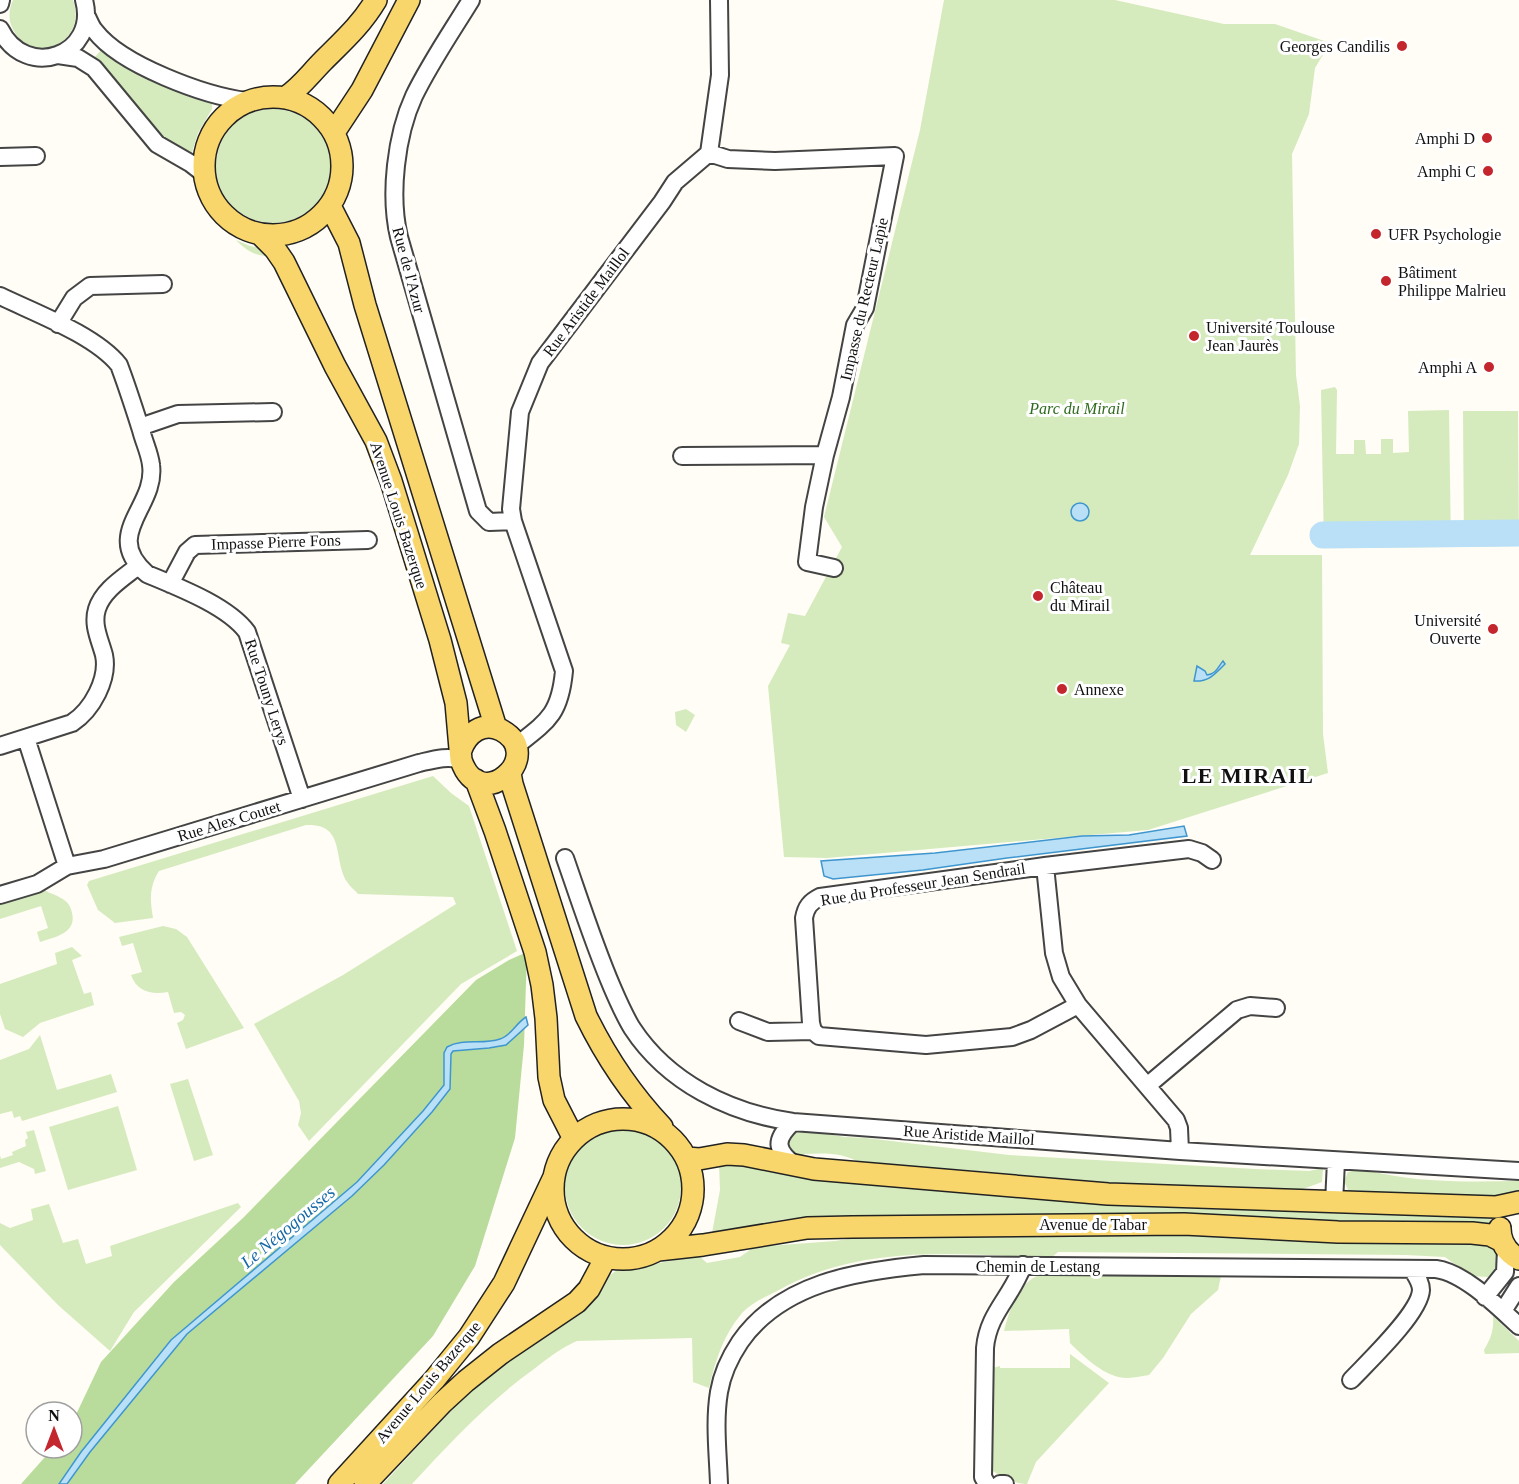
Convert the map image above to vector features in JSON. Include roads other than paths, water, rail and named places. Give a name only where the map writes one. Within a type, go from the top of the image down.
[{"type":"main road","points":[[286,97],[300,88],[324,60],[352,34],[376,0]]},
{"type":"main road","points":[[335,131],[362,90],[409,0]]},
{"type":"main road","points":[[286,97],[303,103],[319,113],[335,131],[344,171],[330,206],[319,219],[288,234],[261,234],[245,230],[226,218],[215,203],[203,173],[208,143],[215,129],[234,108],[260,98],[286,97]]},
{"type":"main road","name":"Avenue Louis Bazerque","points":[[330,206],[349,243],[359,284],[496,728],[511,738],[516,747]]},
{"type":"main road","name":"Avenue Louis Bazerque","points":[[261,234],[284,262],[335,366],[376,441],[391,481],[440,640],[456,703],[461,755]]},
{"type":"main road","points":[[496,728],[487,727],[470,734],[464,741],[461,755],[464,768],[476,780],[535,952],[545,1007],[549,1077],[554,1100],[574,1140]]},
{"type":"main road","points":[[476,780],[494,783],[503,779],[515,765],[516,747]]},
{"type":"main road","points":[[510,773],[559,936],[586,1016],[597,1040],[630,1090],[672,1139],[687,1158],[692,1178],[693,1195],[690,1211],[677,1233],[658,1250],[641,1257],[623,1259],[591,1252],[579,1243],[564,1226],[555,1206],[553,1191],[558,1162],[574,1140],[586,1130],[600,1123],[615,1120],[646,1123],[672,1139]]},
{"type":"main road","name":"Avenue de Tabar","points":[[687,1158],[699,1159],[727,1154],[744,1155],[797,1167],[1108,1194],[1496,1207],[1517,1203]]},
{"type":"main road","name":"Avenue Louis Bazerque","points":[[339,1484],[434,1380],[469,1337],[504,1283],[554,1176]]},
{"type":"main road","points":[[1509,1250],[1499,1229],[1502,1217],[1508,1208],[1517,1203]]},
{"type":"main road","name":"Avenue de Tabar","points":[[658,1250],[807,1228],[1092,1223],[1184,1224],[1338,1232],[1472,1233],[1490,1235],[1509,1250]]},
{"type":"main road","name":"Avenue Louis Bazerque","points":[[365,1484],[442,1402],[466,1381],[500,1354],[577,1302],[589,1289],[606,1257]]},
{"type":"street","name":"Rue de l'Azur","points":[[471,0],[411,104],[401,138],[393,196],[396,224],[478,511],[489,522],[513,521]]},
{"type":"street","points":[[710,153],[720,75],[719,0]]},
{"type":"street","points":[[0,28],[12,47],[28,56],[43,58],[58,55],[67,50],[81,35],[85,7]]},
{"type":"street","points":[[85,7],[95,32],[136,63],[224,99],[247,102]]},
{"type":"street","points":[[58,55],[78,58],[94,68],[157,144],[203,173]]},
{"type":"street","name":"Impasse du Recteur Lapie","points":[[710,153],[728,159],[775,161],[895,156],[865,308],[855,325],[841,397],[825,454],[814,507],[807,562],[834,568]]},
{"type":"street","name":"Rue Aristide Maillol","points":[[516,747],[545,725],[562,688],[564,670],[513,521],[511,508],[520,412],[540,363],[675,182],[710,153]]},
{"type":"street","points":[[0,157],[36,156]]},
{"type":"street","points":[[58,324],[74,298],[90,286],[163,284]]},
{"type":"street","points":[[0,296],[58,324],[109,353],[119,365],[152,466],[150,487],[132,522],[128,536],[129,546],[138,566],[110,589],[102,598],[97,611],[95,626],[104,656],[105,669],[101,684],[88,708],[72,723],[0,746]]},
{"type":"street","points":[[140,427],[178,414],[273,412]]},
{"type":"street","points":[[682,456],[825,454]]},
{"type":"street","name":"Impasse Pierre Fons","points":[[170,584],[187,552],[195,545],[368,540]]},
{"type":"street","name":"Rue Touny Lerys","points":[[138,566],[147,574],[227,612],[240,621],[247,632],[302,799]]},
{"type":"street","points":[[26,738],[67,867]]},
{"type":"street","name":"Rue Alex Coutet","points":[[0,895],[37,884],[67,867],[104,859],[434,759],[456,758],[461,755]]},
{"type":"street","points":[[1180,1151],[1179,1128],[1176,1120],[1078,1005],[1056,965],[1045,866],[1189,849],[1202,853],[1212,860]]},
{"type":"street","name":"Rue Aristide Maillol","points":[[565,858],[604,968],[627,1018],[642,1042],[676,1076],[708,1095],[754,1113],[793,1122],[1180,1151],[1519,1171]]},
{"type":"street","name":"Rue du Professeur Jean Sendrail","points":[[813,1031],[804,918],[811,902],[820,897],[1045,866]]},
{"type":"street","points":[[739,1021],[768,1032],[813,1031],[819,1036],[831,1038],[926,1045],[1012,1037],[1078,1005]]},
{"type":"street","points":[[1147,1086],[1237,1010],[1250,1006],[1276,1008]]},
{"type":"street","points":[[793,1122],[783,1132],[780,1149],[784,1157],[797,1167]]},
{"type":"street","points":[[1334,1203],[1336,1161]]},
{"type":"street","points":[[1495,1304],[1509,1250]]},
{"type":"street","name":"Chemin de Lestang","points":[[718,1484],[717,1409],[721,1383],[735,1350],[759,1319],[770,1309],[792,1296],[829,1282],[892,1268],[924,1265],[1023,1265],[1444,1270],[1465,1281],[1519,1326]]},
{"type":"street","points":[[987,1484],[983,1478],[987,1334],[992,1319],[1019,1279],[1023,1265]]},
{"type":"street","points":[[1351,1380],[1413,1311],[1421,1291],[1419,1281],[1412,1269]]},
{"type":"street","points":[[1495,1304],[1519,1286]]},
{"type":"water","points":[[1080,503],[1086,506],[1089,512],[1086,518],[1080,521],[1074,518],[1071,512],[1074,506]]},
{"type":"water","points":[[1223,661],[1225,664],[1211,677],[1194,681],[1197,666],[1207,675],[1215,672]]},
{"type":"water","points":[[1184,826],[1187,836],[923,870],[833,879],[824,876],[821,861],[935,853],[1082,836],[1129,835]]},
{"type":"water","points":[[526,1017],[528,1025],[506,1045],[453,1051],[450,1089],[384,1165],[352,1196],[187,1334],[90,1452],[67,1484],[59,1484],[76,1460],[84,1460],[84,1448],[171,1340],[357,1182],[423,1111],[444,1085],[444,1053],[447,1047],[453,1044],[500,1039]]},
{"type":"waterway","points":[[1323,535],[1519,533]]},
{"type":"place","name":"Georges Candilis","points":[[1402,46]]},
{"type":"place","name":"Amphi D","points":[[1487,138]]},
{"type":"place","name":"Amphi C","points":[[1488,171]]},
{"type":"place","name":"UFR Psychologie","points":[[1376,234]]},
{"type":"place","name":"Bâtiment Philippe Malrieu","points":[[1386,281]]},
{"type":"place","name":"Université Toulouse Jean Jaurès","points":[[1194,336]]},
{"type":"place","name":"Amphi A","points":[[1489,367]]},
{"type":"place","name":"Château du Mirail","points":[[1038,596]]},
{"type":"place","name":"Université Ouverte","points":[[1493,629]]},
{"type":"place","name":"Annexe","points":[[1062,689]]},
{"type":"district","name":"LE MIRAIL","points":[[1248,775]]},
{"type":"park label","name":"Parc du Mirail","points":[[1077,408]]},
{"type":"water label","name":"Le Négogousses","points":[[288,1227]]}]
